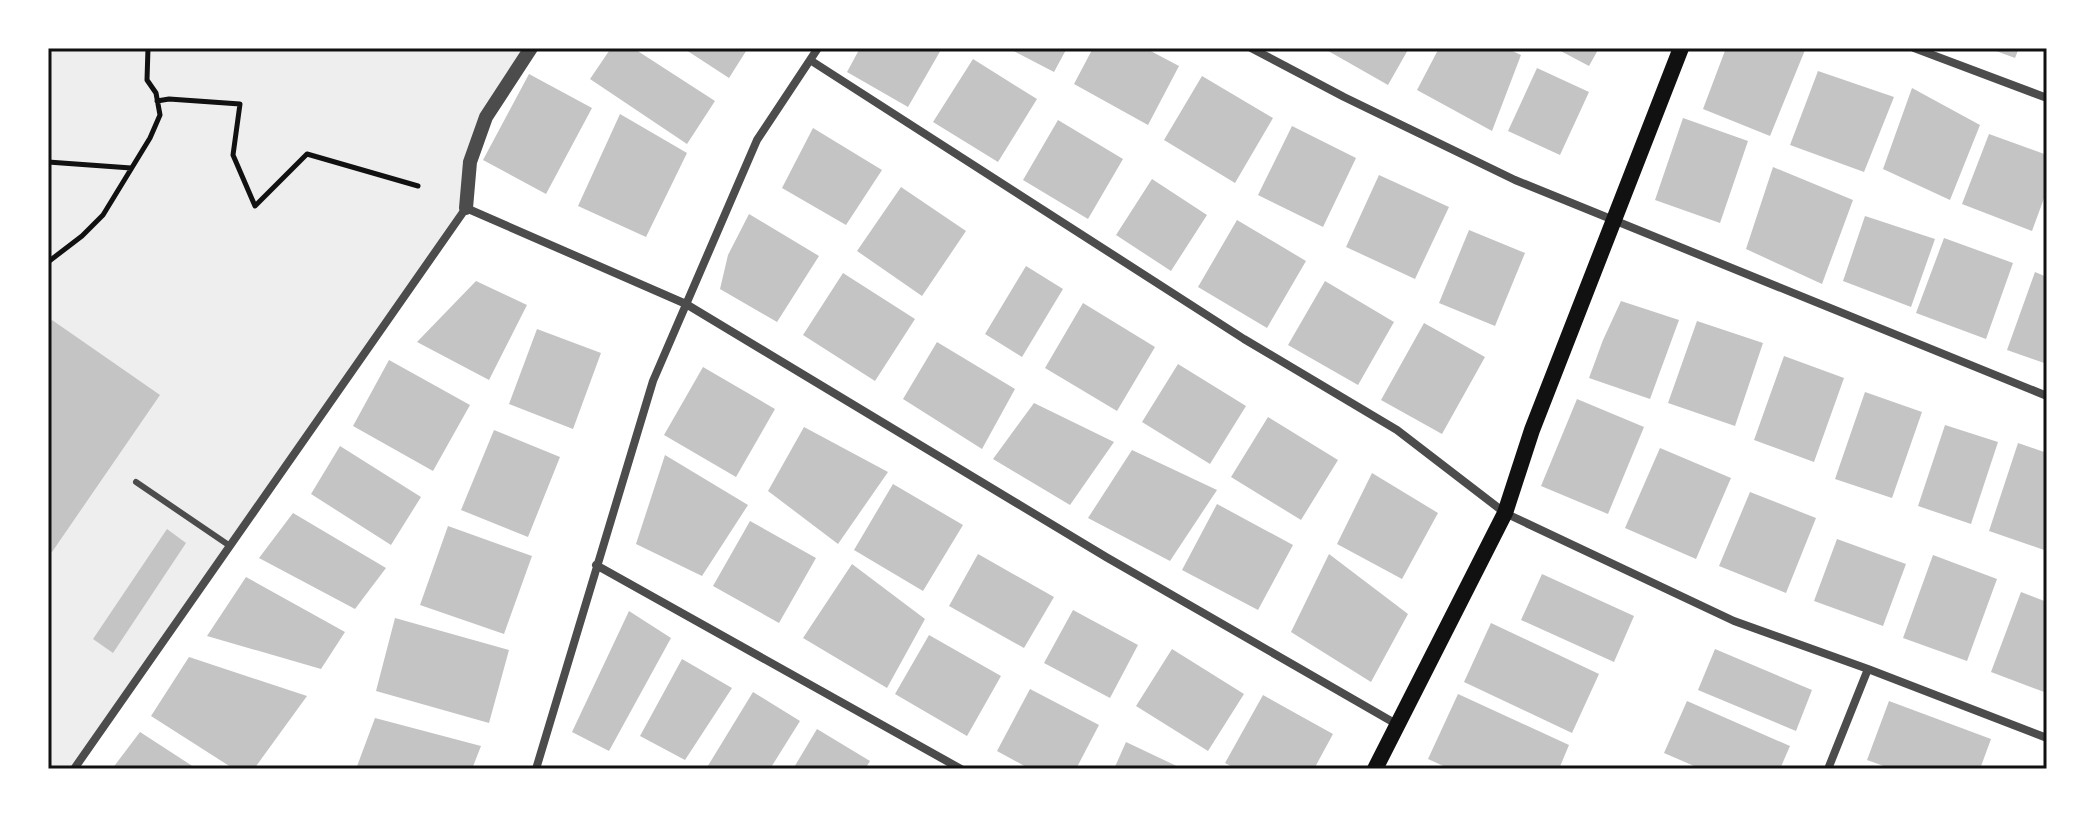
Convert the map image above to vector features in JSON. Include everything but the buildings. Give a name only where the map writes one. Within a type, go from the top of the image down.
[{"type":"main road","points":[[1375,769],[1505,513],[1532,430],[1681,48]]},
{"type":"street","points":[[74,769],[466,208],[470,162],[486,117],[531,48]]},
{"type":"street","points":[[536,769],[653,381],[757,140],[818,48]]},
{"type":"street","points":[[1251,48],[1515,180],[2047,396]]},
{"type":"street","points":[[1914,48],[2047,98]]},
{"type":"street","points":[[810,60],[1244,339],[1397,430],[1505,513],[1734,621],[2047,738]]},
{"type":"street","points":[[466,208],[686,304],[1106,557],[1399,725]]},
{"type":"street","points":[[596,565],[961,769]]},
{"type":"street","points":[[1828,769],[1868,669]]},
{"type":"lane","points":[[136,482],[230,546]]},
{"type":"path","points":[[48,262],[103,215],[150,138],[160,115],[156,93],[147,80],[148,48]]},
{"type":"path","points":[[157,101],[169,99],[240,104],[233,155],[255,206],[307,154],[418,186]]},
{"type":"path","points":[[48,162],[131,168]]},
{"type":"shaded area","points":[[48,48],[531,48],[486,117],[466,208],[74,769],[48,769]]}]
